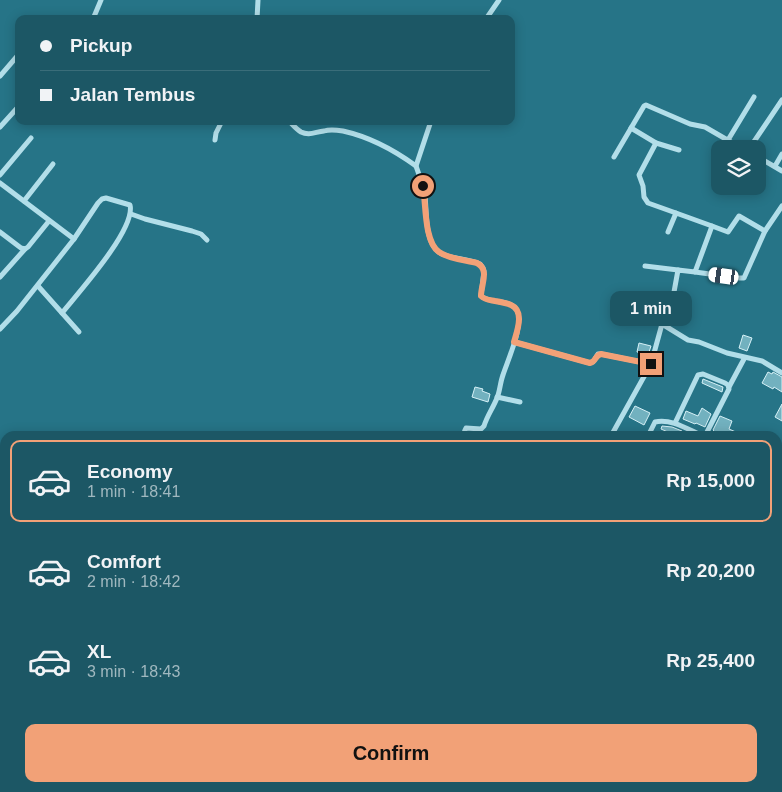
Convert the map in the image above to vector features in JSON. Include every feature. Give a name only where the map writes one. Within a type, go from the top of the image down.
[{"type":"street","points":[[95,15],[101,0]]},
{"type":"street","points":[[257,15],[258,0]]},
{"type":"street","points":[[489,15],[499,0]]},
{"type":"street","points":[[0,76],[15,59]]},
{"type":"street","points":[[614,157],[646,105],[690,124],[705,127],[728,140],[754,97]]},
{"type":"street","points":[[755,140],[782,100]]},
{"type":"street","points":[[0,127],[15,110]]},
{"type":"street","points":[[215,140],[220,125]]},
{"type":"street","points":[[293,125],[298,130],[307,134],[332,130],[366,138],[382,144],[416,166],[423,186],[427,222],[433,245],[441,253],[482,266],[484,271],[481,296],[486,300],[510,304],[518,312],[519,319],[514,342],[498,397],[484,428],[466,428],[465,431]]},
{"type":"street","points":[[416,166],[430,125]]},
{"type":"street","points":[[631,128],[656,143],[679,150]]},
{"type":"street","points":[[0,175],[31,138]]},
{"type":"street","points":[[656,143],[639,175],[644,197],[648,203],[727,232],[739,216],[765,231]]},
{"type":"street","points":[[774,166],[782,154]]},
{"type":"street","points":[[766,162],[782,171]]},
{"type":"street","points":[[24,201],[53,164]]},
{"type":"street","points":[[0,183],[74,239]]},
{"type":"street","points":[[0,329],[38,286],[102,199],[106,198],[130,205],[131,214],[122,233],[98,270],[62,313]]},
{"type":"street","points":[[645,266],[744,278],[765,231],[782,206]]},
{"type":"street","points":[[668,232],[676,213]]},
{"type":"street","points":[[131,214],[201,234],[207,240]]},
{"type":"street","points":[[0,278],[49,221]]},
{"type":"street","points":[[694,272],[712,226]]},
{"type":"street","points":[[0,232],[25,249]]},
{"type":"street","points":[[613,431],[651,364],[662,324],[674,292],[678,270]]},
{"type":"street","points":[[38,286],[78,332]]},
{"type":"street","points":[[662,324],[688,340],[762,361],[782,373]]},
{"type":"street","points":[[514,342],[590,363],[594,362],[597,355],[601,354],[651,364]]},
{"type":"street","points":[[707,431],[744,360]]},
{"type":"street","points":[[675,423],[698,375],[703,374],[729,387]]},
{"type":"street","points":[[498,397],[520,402]]},
{"type":"street","points":[[651,431],[656,421],[675,423],[686,431]]},
{"type":"building","points":[[743,335],[752,338],[747,351],[739,348]]},
{"type":"building","points":[[639,343],[651,346],[648,355],[637,352]]},
{"type":"building","points":[[768,372],[772,374],[773,372],[782,377],[782,392],[762,383]]},
{"type":"building","points":[[703,379],[723,387],[722,392],[702,383]]},
{"type":"building","points":[[475,387],[483,389],[482,391],[490,394],[488,402],[472,397]]},
{"type":"building","points":[[782,404],[782,421],[775,417]]},
{"type":"building","points":[[635,406],[650,413],[644,425],[629,417]]},
{"type":"building","points":[[702,408],[711,414],[705,427],[683,419],[686,411],[698,416]]},
{"type":"building","points":[[720,416],[732,421],[729,429],[734,431],[713,430]]},
{"type":"building","points":[[662,426],[682,431],[666,431],[661,429]]},
{"type":"route","points":[[423,186],[427,222],[433,245],[441,253],[482,266],[484,278],[481,296],[486,300],[510,304],[518,312],[519,319],[514,342],[590,363],[594,362],[598,354],[601,354],[651,364]]}]
